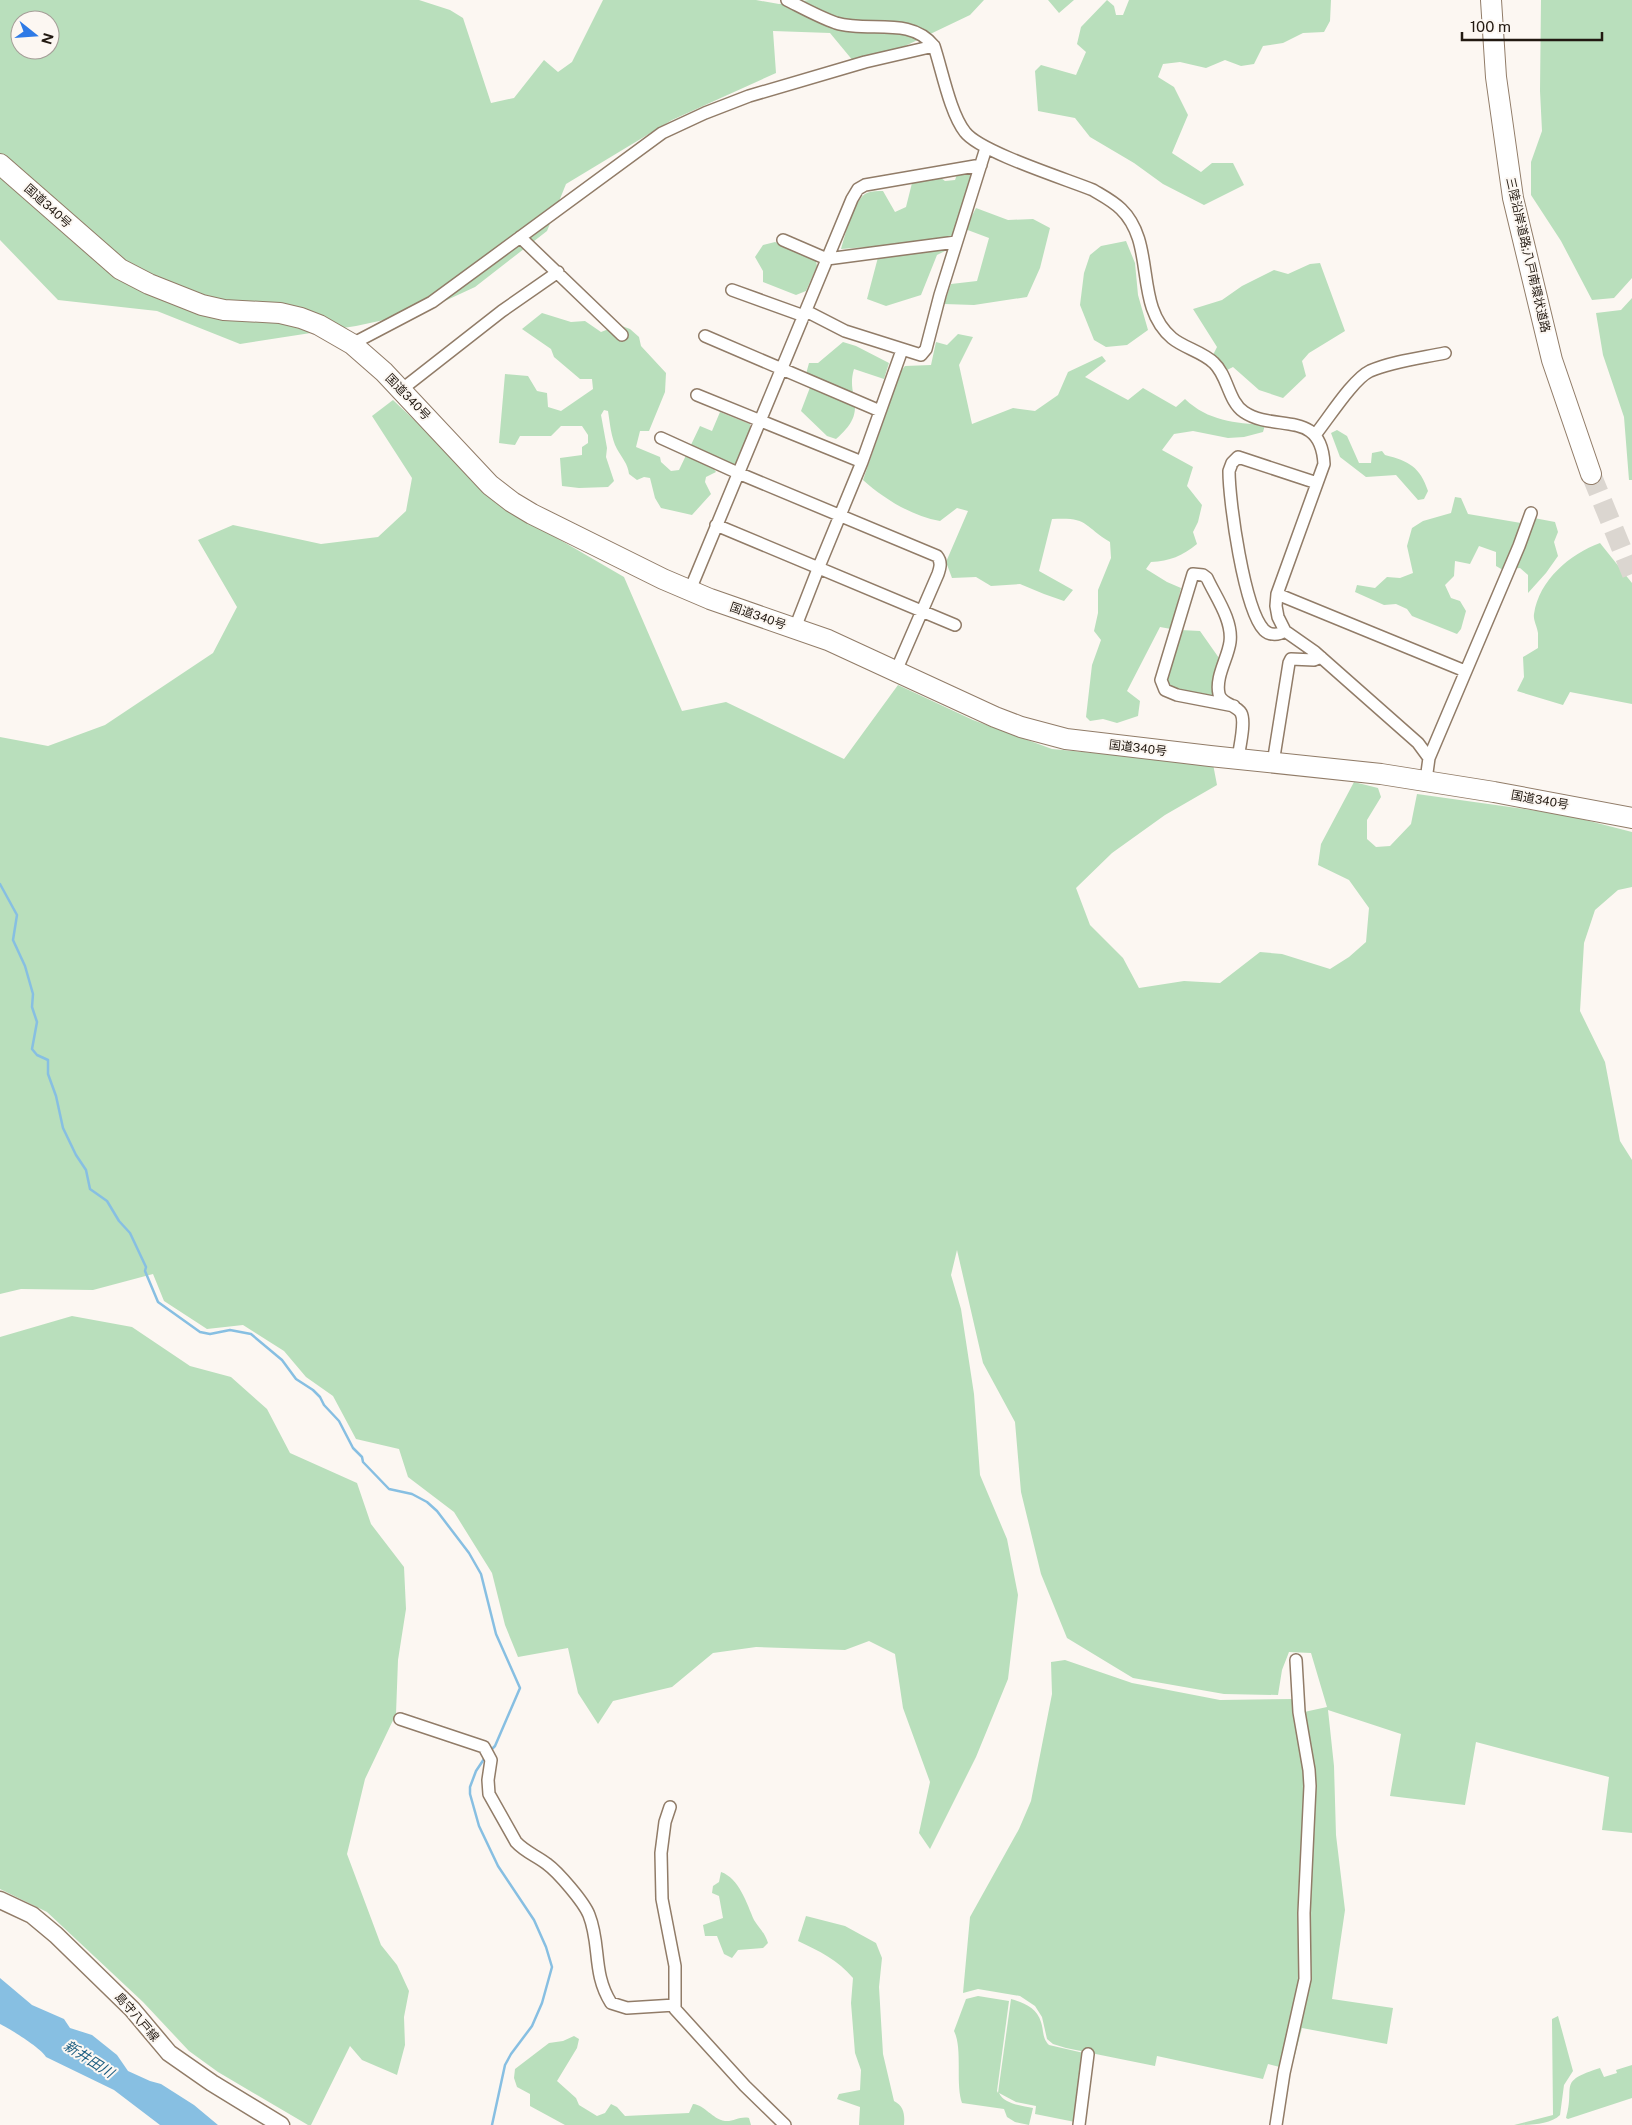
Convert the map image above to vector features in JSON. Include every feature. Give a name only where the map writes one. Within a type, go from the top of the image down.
[{"type":"highway","name":"三陸沿岸道路;八戸南環状道路","points":[[1491,0],[1496,77],[1513,198],[1552,360],[1591,474]]},
{"type":"highway","name":"国道340号","points":[[0,164],[120,269],[148,284],[202,305],[224,310],[280,313],[301,318],[319,325],[352,344],[401,390],[490,485],[512,502],[556,527],[690,590],[828,640],[995,717],[1045,734],[1105,744],[1426,780],[1632,818]]},
{"type":"main road","name":"島守八戸線","points":[[0,1900],[32,1915],[56,1935],[132,2009],[169,2053],[212,2083],[281,2125]]},
{"type":"street","points":[[787,0],[836,23],[859,28],[885,27],[918,32],[927,37],[934,46],[955,114],[965,132],[986,148],[1093,190],[1110,199],[1122,210],[1136,230],[1143,252],[1150,303],[1156,317],[1172,337],[1213,362],[1220,371],[1236,404],[1243,411],[1258,417],[1302,426],[1315,435],[1324,455],[1324,464],[1277,594],[1276,606],[1278,617],[1285,630],[1321,657],[1418,744],[1429,758]]},
{"type":"street","points":[[352,344],[432,302],[662,133],[749,96],[865,62],[934,46]]},
{"type":"street","points":[[732,290],[805,313],[845,331],[921,355],[926,349],[956,242],[986,148]]},
{"type":"street","points":[[690,590],[852,199],[858,189],[865,185],[981,165]]},
{"type":"street","points":[[520,237],[622,335]]},
{"type":"street","points":[[782,240],[827,259],[956,242]]},
{"type":"street","points":[[401,390],[502,311],[558,272]]},
{"type":"street","points":[[705,336],[880,411]]},
{"type":"street","points":[[795,628],[862,462],[902,350]]},
{"type":"street","points":[[1315,435],[1331,416],[1341,399],[1368,372],[1445,353]]},
{"type":"street","points":[[697,395],[862,462]]},
{"type":"street","points":[[661,438],[738,473],[937,556],[940,567],[938,574],[896,671]]},
{"type":"street","points":[[1285,630],[1280,634],[1271,634],[1265,630],[1251,601],[1237,545],[1229,471],[1234,459],[1238,458],[1318,483]]},
{"type":"street","points":[[1426,780],[1429,758],[1531,513]]},
{"type":"street","points":[[716,525],[920,612],[955,625]]},
{"type":"street","points":[[1234,706],[1177,695],[1165,690],[1161,680],[1193,574],[1203,574],[1206,578],[1229,624],[1230,642],[1219,681],[1219,695],[1221,699],[1234,706],[1241,711],[1243,718],[1238,759]]},
{"type":"street","points":[[1277,594],[1465,671]]},
{"type":"street","points":[[1273,763],[1289,663],[1291,659],[1314,660],[1321,657]]},
{"type":"street","points":[[1276,2125],[1284,2073],[1306,1971],[1304,1913],[1310,1770],[1299,1712],[1296,1660]]},
{"type":"street","points":[[400,1719],[484,1747],[488,1751],[491,1760],[488,1780],[489,1794],[516,1842],[521,1848],[549,1865],[588,1913],[596,1936],[596,1963],[611,2004],[627,2008],[675,2005]]},
{"type":"street","points":[[670,1807],[665,1822],[661,1853],[662,1899],[675,1966],[675,2008],[745,2086],[785,2125]]},
{"type":"street","points":[[1079,2125],[1088,2054]]},
{"type":"green space","points":[[0,0],[419,0],[450,10],[463,18],[491,103],[514,98],[544,60],[558,72],[572,62],[603,0],[756,0],[779,4],[809,0],[984,0],[970,15],[859,68],[830,33],[773,31],[776,73],[672,120],[566,184],[547,231],[475,287],[421,312],[356,326],[240,344],[157,311],[58,300],[0,240]]},
{"type":"green space","points":[[1048,0],[1074,0],[1059,13]]},
{"type":"green space","points":[[1107,0],[1114,6],[1116,15],[1123,15],[1129,0],[1331,0],[1330,21],[1324,32],[1303,33],[1283,43],[1263,46],[1254,64],[1241,66],[1225,60],[1206,68],[1180,62],[1163,64],[1158,77],[1174,87],[1188,115],[1172,153],[1201,172],[1212,163],[1233,163],[1244,185],[1204,205],[1163,184],[1134,163],[1090,137],[1075,118],[1038,111],[1035,71],[1041,65],[1076,75],[1086,52],[1077,44],[1081,27]]},
{"type":"green space","points":[[1541,0],[1632,0],[1632,278],[1614,298],[1592,300],[1561,241],[1531,195],[1531,162],[1542,131],[1540,91]]},
{"type":"green space","points":[[972,171],[974,175],[947,250],[937,255],[921,295],[886,306],[867,299],[881,246],[841,249],[854,209],[862,196],[869,192],[883,191],[895,212],[906,207],[912,183],[941,178],[945,181],[955,180],[958,172]]},
{"type":"green space","points":[[976,208],[1008,220],[1033,219],[1050,228],[1040,268],[1027,297],[974,305],[944,304],[951,284],[977,281],[989,238],[965,229]]},
{"type":"green space","points":[[1126,241],[1135,263],[1138,295],[1148,330],[1127,345],[1106,347],[1094,340],[1080,305],[1084,273],[1090,255],[1101,246]]},
{"type":"green space","points":[[775,242],[816,261],[817,266],[806,291],[796,295],[763,282],[763,271],[755,257],[763,245]]},
{"type":"green space","points":[[1320,263],[1345,331],[1309,353],[1302,361],[1306,376],[1283,398],[1259,390],[1233,367],[1227,370],[1213,355],[1217,347],[1193,309],[1222,300],[1242,286],[1274,270],[1288,274],[1310,264]]},
{"type":"green space","points":[[1632,298],[1632,480],[1629,480],[1624,417],[1603,355],[1596,313],[1621,310]]},
{"type":"green space","points":[[542,313],[571,322],[585,321],[601,332],[619,325],[630,329],[639,337],[641,346],[666,373],[665,392],[649,431],[640,431],[636,447],[660,457],[661,462],[671,471],[679,470],[700,426],[712,431],[720,412],[750,424],[750,432],[736,464],[711,465],[716,472],[706,477],[705,482],[711,494],[692,515],[661,508],[655,498],[650,478],[644,477],[637,480],[629,474],[626,464],[613,440],[608,411],[604,410],[601,415],[607,448],[606,457],[614,481],[608,487],[579,488],[562,486],[560,458],[582,455],[582,447],[588,443],[588,435],[582,426],[561,426],[551,436],[520,436],[515,445],[499,443],[505,374],[528,376],[537,391],[547,393],[548,407],[561,411],[593,389],[592,379],[580,379],[554,357],[551,349],[522,329]]},
{"type":"green space","points":[[958,334],[973,337],[959,365],[972,424],[1013,408],[1035,411],[1058,395],[1068,372],[1102,356],[1106,361],[1085,377],[1128,400],[1143,388],[1176,407],[1185,399],[1203,412],[1222,420],[1265,425],[1263,432],[1244,437],[1228,438],[1193,431],[1174,434],[1162,450],[1193,467],[1187,486],[1202,505],[1198,522],[1193,532],[1197,544],[1176,557],[1151,562],[1146,569],[1181,588],[1171,629],[1160,627],[1127,691],[1140,701],[1138,716],[1117,723],[1103,719],[1090,721],[1086,717],[1092,665],[1101,640],[1094,631],[1098,613],[1098,590],[1111,558],[1110,542],[1079,521],[1073,519],[1052,519],[1039,571],[1073,590],[1064,601],[1020,584],[991,586],[976,577],[952,578],[946,562],[968,511],[957,508],[940,521],[930,519],[899,506],[863,480],[901,371],[905,366],[931,365],[936,342],[947,345]]},
{"type":"green space","points":[[843,342],[856,346],[889,363],[884,379],[854,369],[852,388],[855,411],[846,429],[836,439],[827,436],[801,411],[814,377],[806,374],[809,363],[818,363]]},
{"type":"green space","points":[[393,400],[512,512],[624,577],[682,711],[726,702],[844,759],[898,685],[973,720],[1052,749],[1213,764],[1217,785],[1165,815],[1112,853],[1076,888],[1090,925],[1123,958],[1139,988],[1184,981],[1220,983],[1260,952],[1282,954],[1330,969],[1349,957],[1366,942],[1369,908],[1349,880],[1318,865],[1321,844],[1354,782],[1378,788],[1381,797],[1367,820],[1367,839],[1376,847],[1390,846],[1411,824],[1417,794],[1566,815],[1632,832],[1632,887],[1618,890],[1595,910],[1584,943],[1580,1011],[1605,1062],[1620,1141],[1632,1160],[1632,1833],[1602,1830],[1609,1777],[1476,1742],[1465,1805],[1390,1796],[1401,1734],[1328,1710],[1334,1766],[1336,1835],[1345,1910],[1332,1999],[1393,2008],[1387,2044],[1302,2028],[1291,2070],[1268,2064],[1263,2079],[1157,2056],[1155,2066],[1066,2048],[1053,2044],[1047,2039],[1042,2017],[1035,2006],[1020,1996],[978,1989],[963,1993],[970,1917],[1019,1829],[1031,1801],[1052,1694],[1051,1662],[1065,1660],[1132,1683],[1220,1700],[1294,1699],[1295,1714],[1327,1707],[1311,1653],[1289,1652],[1282,1670],[1278,1695],[1224,1694],[1133,1678],[1067,1638],[1041,1574],[1021,1492],[1015,1422],[983,1363],[957,1250],[951,1275],[961,1309],[974,1394],[980,1475],[1007,1539],[1018,1595],[1008,1679],[976,1757],[930,1849],[919,1833],[930,1782],[903,1708],[895,1654],[869,1641],[845,1650],[756,1647],[713,1653],[672,1687],[613,1701],[598,1724],[578,1693],[568,1648],[518,1657],[505,1625],[492,1573],[454,1512],[408,1477],[399,1449],[356,1439],[333,1396],[306,1377],[284,1351],[243,1325],[207,1329],[164,1301],[153,1274],[93,1290],[21,1289],[0,1294],[0,737],[48,746],[105,725],[213,653],[237,607],[198,540],[233,525],[321,544],[378,537],[406,511],[412,478],[372,416]]},
{"type":"green space","points":[[1337,430],[1347,436],[1359,463],[1371,463],[1372,453],[1382,451],[1385,455],[1412,466],[1421,476],[1428,491],[1424,499],[1418,500],[1396,475],[1366,477],[1340,457],[1331,433]]},
{"type":"green space","points":[[1455,497],[1461,498],[1468,514],[1521,523],[1534,518],[1555,522],[1558,532],[1554,542],[1558,556],[1528,593],[1528,575],[1520,568],[1503,570],[1496,566],[1496,552],[1479,546],[1470,564],[1455,561],[1454,576],[1445,585],[1451,598],[1460,601],[1466,611],[1461,629],[1457,634],[1412,616],[1407,609],[1396,604],[1384,605],[1355,592],[1357,585],[1375,588],[1387,577],[1400,578],[1413,573],[1407,546],[1412,528],[1423,521],[1451,513]]},
{"type":"green space","points":[[1600,543],[1632,583],[1632,704],[1570,692],[1563,705],[1517,691],[1524,677],[1523,657],[1538,648],[1538,633],[1534,614],[1542,590],[1549,579],[1567,561]]},
{"type":"green space","points":[[1180,630],[1200,631],[1219,658],[1213,695],[1209,697],[1177,691],[1167,685],[1165,677]]},
{"type":"green space","points":[[72,1316],[132,1327],[190,1366],[231,1377],[267,1409],[290,1453],[357,1483],[371,1524],[404,1567],[406,1609],[398,1660],[396,1714],[365,1779],[347,1854],[381,1945],[397,1965],[409,1991],[404,2017],[405,2045],[397,2075],[362,2060],[350,2046],[311,2125],[218,2072],[189,2051],[143,2002],[47,1912],[0,1889],[0,1337]]},
{"type":"green space","points":[[721,1872],[733,1880],[742,1892],[754,1920],[767,1939],[768,1943],[763,1948],[738,1950],[732,1958],[724,1954],[717,1936],[705,1936],[703,1925],[723,1918],[719,1896],[712,1893],[713,1886],[719,1882]]},
{"type":"green space","points":[[806,1916],[845,1926],[876,1943],[882,1958],[879,1987],[883,2054],[894,2101],[900,2105],[903,2111],[904,2125],[859,2125],[860,2107],[837,2099],[839,2094],[860,2090],[861,2070],[855,2053],[851,2003],[853,1978],[835,1961],[798,1941]]},
{"type":"green space","points":[[978,1996],[1009,2001],[998,2093],[1011,1999],[1025,2004],[1036,2013],[1041,2022],[1045,2040],[1049,2045],[1088,2054],[1080,2123],[1035,2114],[1036,2106],[1016,2102],[999,2093],[1001,2097],[1009,2102],[1033,2108],[1029,2125],[1015,2122],[1007,2117],[1004,2109],[962,2103],[959,2086],[957,2038],[954,2031],[966,1999]]},
{"type":"green space","points":[[1558,2016],[1573,2071],[1564,2085],[1560,2115],[1545,2123],[1514,2125],[1553,2115],[1552,2019]]},
{"type":"green space","points":[[574,2036],[579,2039],[577,2048],[557,2081],[576,2098],[579,2105],[597,2116],[605,2113],[611,2104],[617,2107],[625,2116],[689,2113],[693,2104],[720,2120],[731,2121],[749,2118],[751,2125],[565,2125],[530,2106],[530,2094],[517,2087],[514,2078],[515,2069],[549,2043],[563,2041]]},
{"type":"green space","points":[[1632,2065],[1632,2098],[1568,2119],[1566,2118],[1569,2107],[1570,2086],[1573,2081],[1586,2073],[1600,2068],[1604,2077],[1617,2073],[1616,2070]]},
{"type":"water","name":"新井田川","points":[[0,1978],[32,2005],[64,2019],[70,2028],[92,2035],[117,2055],[128,2071],[161,2084],[194,2105],[218,2125],[160,2125],[114,2090],[46,2057],[32,2044],[0,2024]]},
{"type":"waterway","points":[[0,884],[17,915],[13,940],[25,966],[33,994],[32,1007],[37,1022],[32,1049],[37,1055],[48,1060],[48,1074],[56,1096],[63,1128],[76,1155],[86,1170],[90,1189],[107,1201],[119,1221],[130,1233],[146,1267],[145,1271],[158,1302],[200,1332],[210,1334],[230,1330],[251,1334],[282,1360],[296,1379],[320,1397],[324,1405],[339,1421],[353,1448],[362,1457],[363,1462],[389,1489],[412,1494],[427,1502],[437,1511],[469,1553],[481,1574],[496,1634],[520,1688],[495,1746],[489,1752]]},
{"type":"waterway","points":[[486,1756],[476,1771],[470,1787],[470,1794],[479,1826],[498,1866],[534,1920],[546,1947],[552,1967],[542,2003],[532,2026],[505,2065],[492,2125]]},
{"type":"tunnel","points":[[1591,474],[1632,574]]}]
